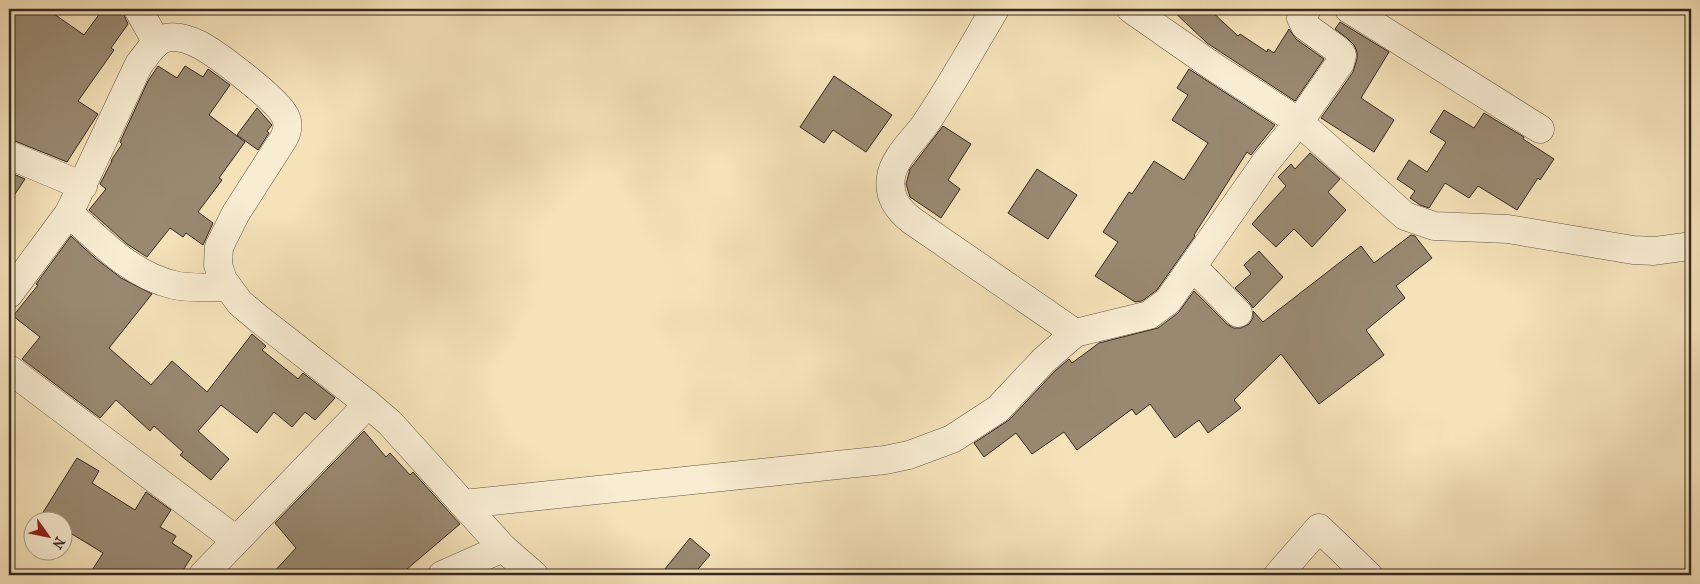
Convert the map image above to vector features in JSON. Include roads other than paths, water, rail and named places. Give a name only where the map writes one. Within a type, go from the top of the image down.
[{"type":"street","points":[[138,9],[157,43]]},
{"type":"street","points":[[995,9],[928,121],[895,165],[890,179],[891,194],[898,208],[911,220],[1075,333]]},
{"type":"street","points":[[1131,9],[1211,65],[1298,122],[1405,216],[1434,226],[1508,229],[1633,250],[1654,251],[1691,246]]},
{"type":"street","points":[[468,510],[885,460],[909,455],[952,439],[998,410],[1044,360],[1075,333],[1149,315],[1168,301],[1265,163],[1338,67],[1342,58],[1338,50],[1304,23],[1301,18],[1307,9]]},
{"type":"street","points":[[1349,9],[1540,129]]},
{"type":"street","points":[[9,294],[69,213],[139,64],[157,43],[165,38],[178,38],[200,45],[280,107],[288,127],[284,138],[236,213],[220,247],[218,257],[220,272],[228,287],[240,303],[368,404],[407,440],[468,510],[502,546],[534,575]]},
{"type":"street","points":[[9,155],[83,186]]},
{"type":"street","points":[[69,213],[113,254],[155,280],[175,286],[228,287]]},
{"type":"street","points":[[1193,267],[1238,314]]},
{"type":"street","points":[[9,369],[236,540]]},
{"type":"street","points":[[203,575],[368,404]]},
{"type":"street","points":[[1278,575],[1319,528],[1368,575]]},
{"type":"street","points":[[442,575],[502,546]]}]
